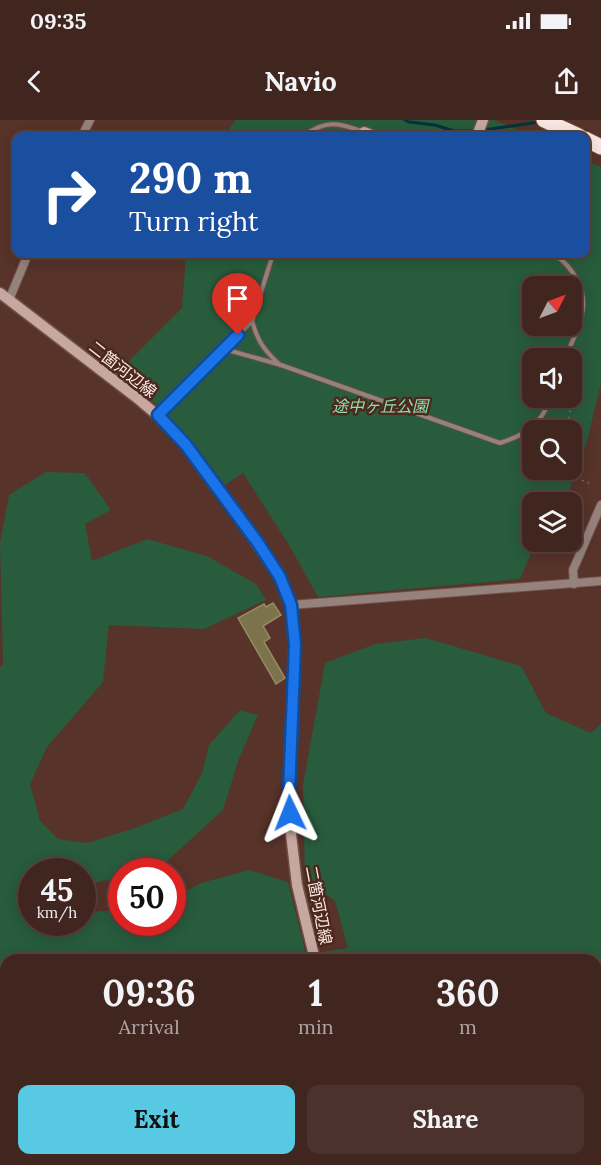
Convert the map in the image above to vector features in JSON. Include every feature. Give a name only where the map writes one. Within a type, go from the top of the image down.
[{"type":"highway","points":[[544,120],[570,132]]},
{"type":"main road","name":"二箇河辺線","points":[[5,296],[158,415],[186,445],[258,543],[280,577],[291,605],[295,645],[289,792],[291,834],[297,885],[314,954]]},
{"type":"street","points":[[5,296],[26,258]]},
{"type":"street","points":[[574,584],[573,570],[601,506]]},
{"type":"street","points":[[291,605],[601,581]]},
{"type":"lane","points":[[311,132],[327,124],[338,123],[363,132]]},
{"type":"lane","points":[[158,415],[252,321],[272,258]]},
{"type":"lane","points":[[560,258],[581,287],[583,312],[570,347]]},
{"type":"lane","points":[[252,321],[257,339],[264,350],[280,365]]},
{"type":"lane","points":[[224,349],[280,365],[500,443],[522,435],[540,420],[546,408]]},
{"type":"path","points":[[567,420],[579,381],[577,359],[570,347]]},
{"type":"path","points":[[581,480],[589,483]]},
{"type":"green space","points":[[235,120],[494,120],[522,132],[228,132]]},
{"type":"green space","name":"途中ヶ丘公園","points":[[590,162],[601,167],[601,383],[582,455],[582,420],[522,420],[522,480],[573,480],[569,492],[522,492],[522,552],[532,552],[520,579],[318,597],[289,545],[243,473],[225,485],[188,437],[155,403],[116,374],[182,308],[186,258],[590,258]]},
{"type":"green space","points":[[46,472],[85,473],[111,510],[85,524],[92,561],[147,539],[207,556],[256,584],[266,600],[204,629],[109,625],[103,682],[47,747],[30,784],[40,821],[58,839],[87,843],[135,828],[183,809],[202,773],[209,745],[240,710],[258,715],[238,761],[223,810],[170,858],[108,858],[108,880],[96,883],[96,858],[18,858],[18,936],[96,936],[96,912],[108,911],[108,936],[186,936],[186,891],[201,883],[249,870],[288,882],[306,954],[0,954],[0,667],[3,664],[0,543],[9,495]]},
{"type":"green space","points":[[426,638],[521,666],[546,713],[591,733],[601,724],[601,954],[306,954],[348,948],[335,901],[305,879],[303,785],[325,663],[375,644]]},
{"type":"building","points":[[273,603],[281,615],[263,626],[270,638],[264,642],[285,678],[276,684],[238,618],[264,604],[266,607]]},
{"type":"waterway","points":[[405,120],[454,131],[476,131]]},
{"type":"waterway","points":[[483,130],[539,122]]},
{"type":"route","points":[[238,335],[158,415],[186,445],[258,543],[280,577],[291,605],[295,645],[290,813]]}]
